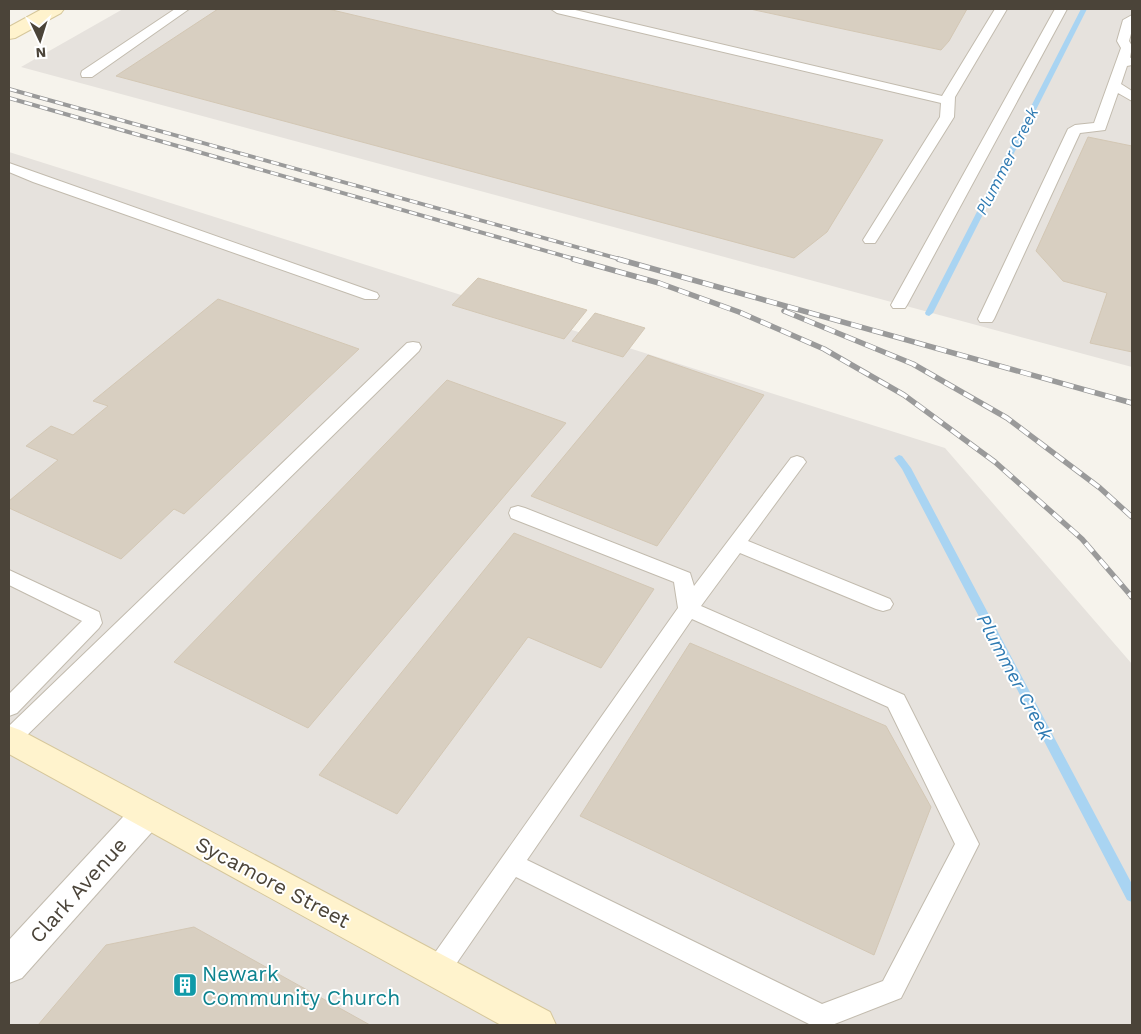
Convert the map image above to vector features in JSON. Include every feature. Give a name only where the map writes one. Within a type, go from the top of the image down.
[{"type":"street","points":[[9,34],[55,9]]},
{"type":"street","name":"Sycamore Street","points":[[9,739],[350,923],[436,972],[537,1025]]},
{"type":"street","name":"Clark Avenue","points":[[9,966],[146,814]]},
{"type":"lane","points":[[87,74],[183,9]]},
{"type":"lane","points":[[557,9],[948,101]]},
{"type":"lane","points":[[870,240],[947,117],[948,97],[1001,9]]},
{"type":"lane","points":[[899,304],[1061,9]]},
{"type":"lane","points":[[986,319],[1075,129],[1100,127],[1114,85],[1126,63],[1127,48],[1123,40],[1129,20],[1132,19]]},
{"type":"lane","points":[[1114,85],[1132,97]]},
{"type":"lane","points":[[9,166],[38,179],[371,296]]},
{"type":"lane","points":[[9,739],[413,347]]},
{"type":"lane","points":[[436,972],[688,608],[797,462]]},
{"type":"lane","points":[[518,513],[683,578],[688,608]]},
{"type":"lane","points":[[736,544],[883,604]]},
{"type":"lane","points":[[9,577],[92,617],[92,623],[9,707]]},
{"type":"lane","points":[[511,863],[821,1017],[892,990],[967,844],[896,701],[688,608]]},
{"type":"shaded area","points":[[123,9],[1132,9],[1132,367],[21,67]]},
{"type":"shaded area","points":[[9,152],[945,448],[1132,664],[1132,1025],[9,1025]]},
{"type":"building","points":[[218,9],[328,9],[883,140],[827,232],[794,258],[116,76]]},
{"type":"building","points":[[750,9],[967,9],[949,41],[941,50]]},
{"type":"building","points":[[1088,137],[1132,146],[1132,352],[1090,343],[1107,293],[1063,281],[1036,251]]},
{"type":"building","points":[[478,278],[587,310],[564,339],[452,305]]},
{"type":"building","points":[[218,299],[359,349],[184,514],[174,509],[121,559],[9,508],[9,501],[58,460],[26,446],[51,426],[73,435],[108,406],[93,401]]},
{"type":"building","points":[[595,313],[645,328],[623,357],[572,341]]},
{"type":"building","points":[[648,355],[764,395],[657,546],[531,496]]},
{"type":"building","points":[[447,380],[566,423],[308,728],[174,662]]},
{"type":"building","points":[[514,533],[654,589],[601,668],[528,637],[397,814],[319,775]]},
{"type":"building","points":[[690,643],[886,726],[931,807],[874,955],[580,816]]},
{"type":"building","name":"Newark Community Church","points":[[194,927],[370,1025],[38,1025],[106,945]]},
{"type":"waterway","name":"Plummer Creek","points":[[929,313],[1084,9]]},
{"type":"waterway","name":"Plummer Creek","points":[[899,458],[1132,896]]},
{"type":"railway","points":[[9,89],[623,260]]},
{"type":"railway","points":[[9,98],[578,260]]},
{"type":"railway","points":[[573,259],[659,283],[739,312],[824,349],[904,395],[995,462],[1082,539],[1132,597],[1131,595]]},
{"type":"railway","points":[[618,259],[1132,403]]},
{"type":"railway","points":[[784,311],[913,364],[1007,418],[1100,488],[1132,517]]},
{"type":"place","name":"Newark Community Church","points":[[185,985]]}]
